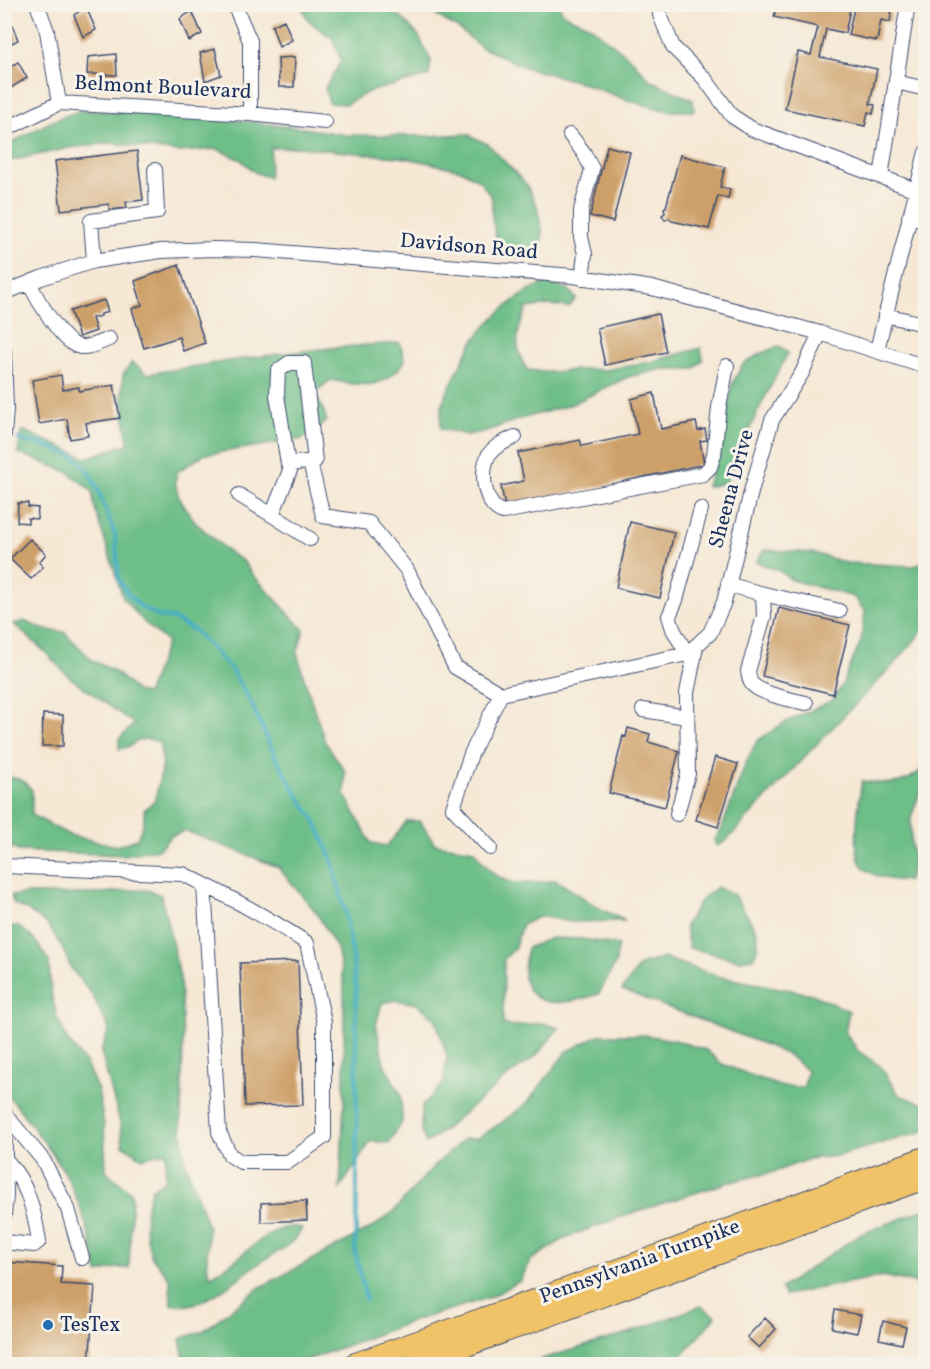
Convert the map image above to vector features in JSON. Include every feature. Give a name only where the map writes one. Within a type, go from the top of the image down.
[{"type":"highway","name":"Pennsylvania Turnpike","points":[[354,1365],[926,1157]]},
{"type":"highway","name":"Pennsylvania Turnpike","points":[[416,1365],[926,1178]]},
{"type":"street","points":[[37,4],[47,31],[59,103]]},
{"type":"street","points":[[234,4],[250,41],[250,114]]},
{"type":"street","points":[[660,4],[660,15],[674,47],[705,79],[732,116],[752,129],[916,190]]},
{"type":"street","points":[[881,177],[908,4]]},
{"type":"street","points":[[896,82],[926,89]]},
{"type":"street","name":"Belmont Boulevard","points":[[4,130],[59,103],[250,114],[325,122]]},
{"type":"street","points":[[570,135],[584,153],[592,169],[581,210],[581,237],[585,254],[582,278]]},
{"type":"street","points":[[877,350],[925,159]]},
{"type":"street","points":[[94,261],[91,221],[157,212],[155,170]]},
{"type":"street","points":[[909,217],[926,221]]},
{"type":"street","name":"Davidson Road","points":[[4,293],[94,261],[161,251],[213,249],[582,278],[652,288],[820,333],[926,367]]},
{"type":"street","points":[[29,283],[57,328],[77,346],[88,347],[109,339]]},
{"type":"street","points":[[885,315],[919,323]]},
{"type":"street","name":"Sheena Drive","points":[[691,650],[710,633],[724,602],[752,488],[772,420],[802,373],[820,333]]},
{"type":"street","points":[[4,352],[4,434]]},
{"type":"street","points":[[289,363],[304,363],[315,461],[293,463],[288,464],[277,395],[278,371],[289,363]]},
{"type":"street","points":[[514,437],[491,451],[485,467],[488,498],[492,506],[502,512],[703,474],[710,467],[714,455],[719,407],[727,366]]},
{"type":"street","points":[[310,462],[323,516],[369,523],[407,570],[455,667],[501,694],[691,650]]},
{"type":"street","points":[[272,515],[293,463]]},
{"type":"street","points":[[239,495],[310,539]]},
{"type":"street","points":[[677,814],[688,774],[687,693],[691,650],[673,629],[669,616],[676,600],[701,509]]},
{"type":"street","points":[[728,584],[763,596],[779,597],[839,611]]},
{"type":"street","points":[[763,596],[764,616],[748,671],[749,679],[754,686],[778,696],[806,703]]},
{"type":"street","points":[[490,848],[453,808],[471,754],[501,694]]},
{"type":"street","points":[[643,710],[687,717]]},
{"type":"street","points":[[4,866],[183,874],[268,918],[307,943],[324,1022],[324,1137],[288,1162],[241,1162],[230,1155],[219,1132],[204,885]]},
{"type":"street","points":[[4,1113],[6,1161],[4,1216]]},
{"type":"street","points":[[4,1113],[43,1160],[68,1209],[82,1258]]},
{"type":"street","points":[[4,1242],[34,1245],[39,1240],[34,1211],[23,1182],[6,1161]]},
{"type":"green space","points":[[439,4],[559,5],[563,14],[590,26],[631,59],[650,80],[693,100],[694,111],[668,111],[633,102],[576,81],[527,68],[481,47],[458,28],[437,16],[432,10]]},
{"type":"green space","points":[[300,5],[376,5],[401,17],[418,35],[431,61],[429,76],[368,92],[346,104],[329,103],[325,88],[341,61],[333,39],[309,21]]},
{"type":"green space","points":[[83,110],[198,116],[346,135],[467,134],[488,144],[526,184],[537,206],[543,233],[538,259],[513,256],[497,242],[492,218],[492,198],[480,181],[461,170],[407,158],[299,147],[271,148],[269,177],[256,173],[241,160],[217,149],[179,152],[110,143],[69,148],[5,162],[4,148],[42,126]]},
{"type":"green space","points":[[545,283],[568,289],[576,299],[569,307],[548,305],[527,308],[518,333],[518,347],[527,370],[551,372],[604,370],[650,362],[701,348],[703,360],[694,369],[663,369],[628,377],[570,405],[487,431],[467,435],[441,429],[442,408],[446,395],[473,342],[487,324],[505,308],[524,294]]},
{"type":"green space","points":[[400,343],[405,361],[381,382],[363,385],[331,380],[314,393],[327,421],[303,439],[203,455],[177,472],[175,482],[179,498],[196,523],[231,554],[243,561],[304,630],[297,653],[304,678],[325,742],[345,771],[345,795],[371,843],[387,846],[407,821],[420,821],[435,844],[474,850],[482,862],[499,877],[518,883],[556,880],[599,908],[625,921],[570,922],[540,916],[522,925],[514,949],[504,959],[503,1024],[516,1026],[542,1023],[559,1028],[536,1056],[426,1143],[421,1131],[422,1106],[443,1084],[447,1056],[435,1018],[417,1004],[396,1000],[382,1003],[376,1024],[384,1064],[401,1095],[402,1122],[389,1143],[371,1141],[340,1188],[344,1102],[344,984],[337,948],[316,912],[278,867],[186,831],[171,836],[159,849],[123,855],[18,851],[5,844],[4,781],[10,777],[22,780],[32,790],[32,815],[69,835],[117,846],[137,839],[144,822],[144,810],[155,800],[163,763],[159,742],[145,739],[119,749],[119,739],[134,724],[68,676],[14,624],[24,621],[45,630],[64,632],[93,661],[114,671],[137,692],[147,694],[167,642],[145,623],[123,598],[95,509],[92,491],[68,472],[18,453],[22,430],[86,458],[128,444],[122,396],[123,375],[132,362],[147,374],[305,351]]},
{"type":"green space","points":[[778,346],[788,353],[725,483],[706,487],[720,451],[732,384],[743,364]]},
{"type":"green space","points":[[764,550],[813,553],[847,563],[915,566],[925,560],[925,628],[898,660],[726,841],[717,846],[714,842],[723,825],[746,762],[757,741],[784,723],[833,700],[861,641],[865,612],[854,597],[792,580],[779,571],[756,562]]},
{"type":"green space","points":[[921,770],[925,773],[925,779],[911,817],[914,864],[908,881],[875,875],[865,869],[858,857],[857,824],[862,781],[900,782]]},
{"type":"green space","points":[[717,887],[734,895],[757,931],[758,945],[754,958],[739,960],[689,948],[685,926],[700,901]]},
{"type":"green space","points":[[148,890],[161,895],[180,977],[183,1040],[181,1123],[185,1161],[208,1227],[207,1264],[210,1276],[221,1271],[266,1236],[290,1227],[302,1228],[288,1245],[216,1294],[205,1300],[182,1306],[171,1304],[170,1279],[151,1256],[145,1229],[146,1208],[152,1188],[165,1181],[166,1152],[142,1158],[123,1145],[120,1123],[101,1052],[109,1029],[92,995],[71,968],[62,947],[47,924],[14,904],[11,896],[91,894]]},
{"type":"green space","points":[[18,926],[35,940],[49,961],[51,993],[57,1017],[68,1041],[86,1064],[98,1091],[104,1124],[106,1171],[132,1193],[129,1268],[117,1268],[98,1273],[86,1225],[68,1179],[14,1102],[5,1094],[5,927]]},
{"type":"green space","points":[[551,938],[583,939],[618,945],[616,962],[599,994],[579,1000],[557,1002],[537,998],[530,991],[524,973],[527,948]]},
{"type":"green space","points":[[664,958],[721,977],[812,994],[849,1011],[845,1032],[858,1051],[880,1066],[899,1095],[925,1103],[925,1131],[837,1156],[809,1159],[777,1171],[726,1183],[632,1213],[565,1238],[531,1260],[520,1281],[491,1297],[416,1320],[296,1364],[185,1364],[180,1339],[203,1331],[259,1288],[373,1227],[393,1212],[433,1167],[464,1139],[478,1138],[528,1102],[566,1052],[599,1035],[644,1035],[674,1040],[706,1050],[722,1064],[779,1086],[804,1087],[807,1071],[790,1056],[622,990],[640,965]]},
{"type":"green space","points":[[925,1209],[925,1285],[883,1276],[785,1295],[781,1288],[859,1235]]},
{"type":"green space","points":[[701,1306],[716,1316],[679,1359],[678,1364],[525,1364],[629,1333]]},
{"type":"building","points":[[855,4],[885,4],[892,7],[890,22],[881,20],[877,41],[848,35]]},
{"type":"building","points":[[777,5],[851,5],[845,33],[826,29],[820,57],[877,69],[870,104],[875,105],[873,114],[868,112],[865,126],[785,109],[798,52],[811,55],[818,27],[774,17]]},
{"type":"building","points":[[86,7],[96,30],[83,37],[74,15]]},
{"type":"building","points":[[192,11],[202,34],[189,41],[180,19]]},
{"type":"building","points":[[9,17],[18,40],[4,47],[4,19]]},
{"type":"building","points":[[284,20],[292,40],[279,47],[272,26]]},
{"type":"building","points":[[215,49],[221,75],[205,81],[200,53]]},
{"type":"building","points":[[116,54],[117,75],[87,74],[88,57]]},
{"type":"building","points":[[295,57],[294,87],[279,87],[278,58]]},
{"type":"building","points":[[18,62],[27,78],[4,92],[4,63],[8,68]]},
{"type":"building","points":[[607,146],[630,152],[613,222],[590,216]]},
{"type":"building","points":[[137,151],[143,200],[126,202],[127,208],[110,210],[109,204],[61,210],[55,161]]},
{"type":"building","points":[[680,155],[725,167],[720,187],[730,189],[728,199],[718,196],[709,229],[672,221],[669,218],[665,220],[662,215],[665,213],[664,208]]},
{"type":"building","points":[[179,265],[205,343],[183,351],[179,337],[144,348],[132,309],[142,305],[135,281]]},
{"type":"building","points":[[104,300],[108,312],[92,318],[96,331],[79,337],[70,311]]},
{"type":"building","points":[[658,314],[666,352],[605,365],[597,328]]},
{"type":"building","points":[[61,375],[63,390],[79,387],[79,391],[114,385],[120,418],[86,423],[88,436],[70,439],[67,419],[39,424],[32,380]]},
{"type":"building","points":[[654,393],[661,429],[696,422],[698,431],[705,429],[707,440],[700,441],[704,464],[505,507],[501,486],[524,481],[518,453],[580,440],[582,446],[638,434],[631,399]]},
{"type":"building","points":[[18,503],[28,503],[28,507],[38,508],[37,519],[28,518],[28,523],[17,522]]},
{"type":"building","points":[[630,522],[674,532],[660,598],[616,588]]},
{"type":"building","points":[[30,539],[46,554],[39,562],[43,567],[31,579],[10,559]]},
{"type":"building","points":[[779,608],[850,625],[833,694],[762,676]]},
{"type":"building","points":[[43,714],[63,715],[63,746],[42,746]]},
{"type":"building","points":[[628,728],[650,734],[648,742],[679,751],[665,807],[609,793],[623,736],[626,737]]},
{"type":"building","points":[[715,757],[738,764],[718,827],[696,820]]},
{"type":"building","points":[[298,961],[303,1105],[245,1106],[240,963]]},
{"type":"building","points":[[306,1201],[307,1220],[261,1222],[261,1203]]},
{"type":"building","name":"TesTex","points":[[4,1262],[62,1266],[61,1284],[95,1286],[89,1364],[4,1364]]},
{"type":"building","points":[[835,1310],[861,1315],[857,1333],[832,1328]]},
{"type":"building","points":[[765,1318],[776,1329],[759,1348],[747,1337]]},
{"type":"building","points":[[883,1321],[906,1327],[902,1344],[879,1339]]},
{"type":"building","points":[[924,1321],[926,1321],[926,1349],[920,1348]]},
{"type":"waterway","points":[[18,439],[48,446],[74,457],[87,469],[98,489],[115,535],[119,580],[127,593],[141,607],[158,616],[174,619],[195,631],[230,668],[249,699],[275,756],[314,819],[331,856],[345,911],[356,990],[357,1205],[355,1251],[366,1300]]},
{"type":"place","name":"TesTex","points":[[48,1325]]}]
